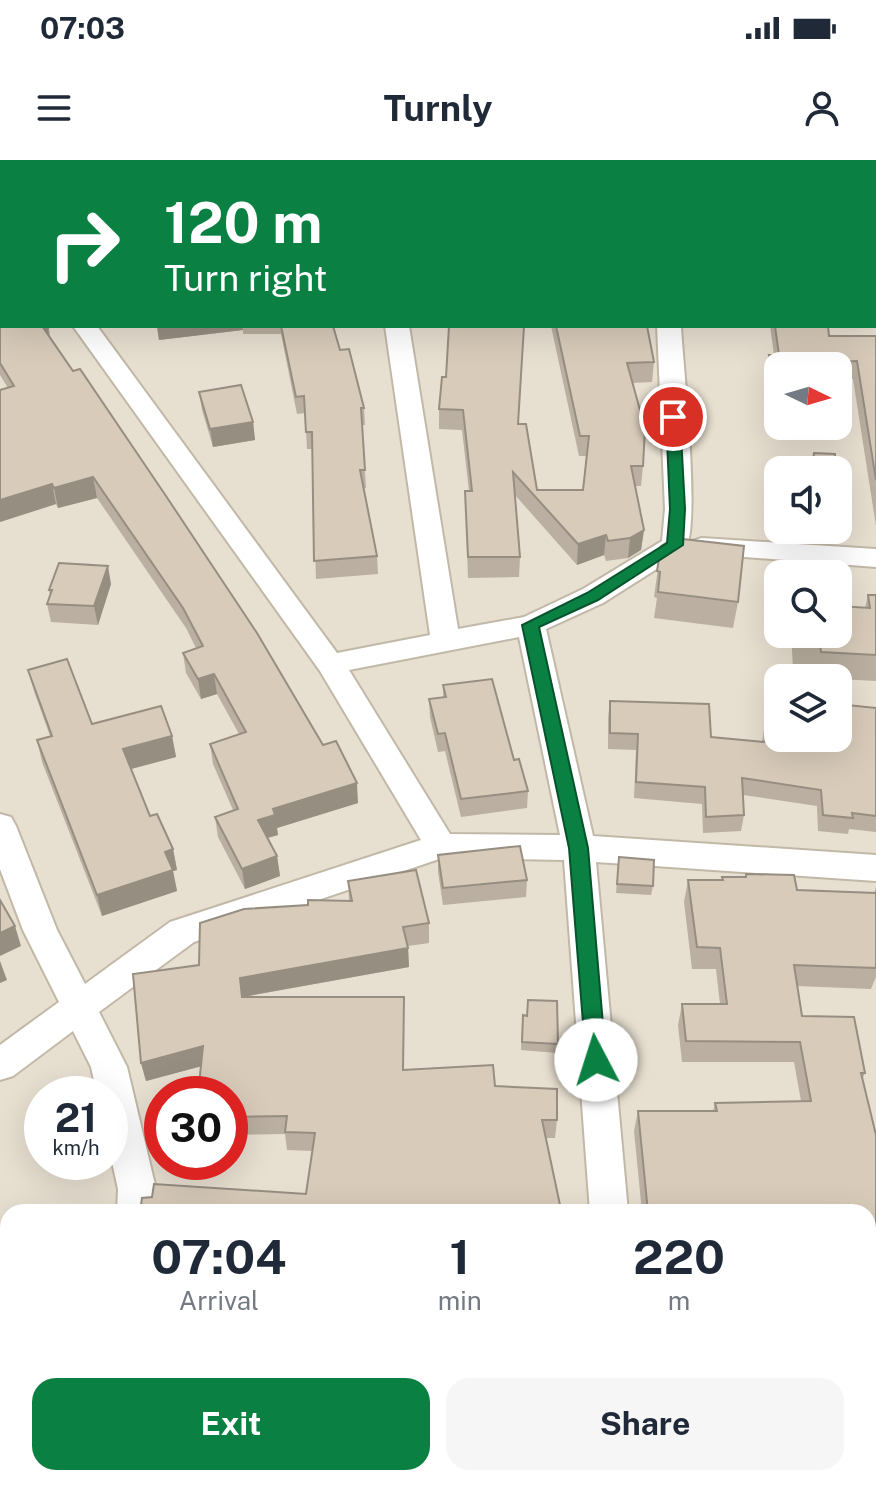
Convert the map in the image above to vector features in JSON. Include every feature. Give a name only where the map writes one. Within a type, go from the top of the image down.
[{"type":"street","points":[[86,328],[330,664],[441,846]]},
{"type":"street","points":[[397,328],[445,640]]},
{"type":"street","points":[[669,328],[678,509],[675,545]]},
{"type":"street","points":[[330,664],[531,625],[593,596],[675,545],[876,558]]},
{"type":"street","points":[[531,625],[579,848],[608,1204]]},
{"type":"street","points":[[0,826],[40,930],[109,1067],[137,1189],[136,1204]]},
{"type":"street","points":[[0,1065],[182,932],[441,846],[579,848],[876,868]]},
{"type":"shaded area","points":[[0,328],[876,328],[876,1204],[0,1204]]},
{"type":"building","points":[[0,328],[43,328],[73,371],[80,369],[257,633],[323,745],[336,741],[357,783],[273,809],[275,815],[258,820],[277,856],[242,869],[215,817],[238,809],[210,744],[246,732],[214,674],[198,679],[183,653],[203,646],[183,608],[93,477],[54,488],[52,484],[0,500],[0,390],[14,386],[0,363]]},
{"type":"building","points":[[281,328],[334,328],[340,350],[349,349],[364,408],[361,408],[365,470],[360,470],[377,556],[314,561],[312,432],[306,432],[304,396],[296,397]]},
{"type":"building","points":[[449,328],[524,328],[518,424],[526,424],[537,490],[583,490],[589,436],[580,436],[556,328],[647,328],[654,362],[627,363],[645,428],[643,466],[631,466],[644,530],[630,538],[608,541],[606,535],[578,544],[513,472],[520,557],[468,557],[465,491],[472,491],[463,410],[439,409],[442,377],[446,377]]},
{"type":"building","points":[[775,328],[828,328],[829,336],[876,336],[876,480],[857,361],[852,361],[852,352],[779,352]]},
{"type":"building","points":[[241,385],[253,422],[210,429],[199,392]]},
{"type":"building","points":[[814,453],[835,454],[835,456],[814,456]]},
{"type":"building","points":[[674,538],[744,546],[738,602],[658,592],[661,546]]},
{"type":"building","points":[[59,563],[108,566],[94,606],[47,604]]},
{"type":"building","points":[[868,595],[876,595],[876,655],[821,652],[820,648],[852,648],[852,607],[870,608]]},
{"type":"building","points":[[67,659],[92,724],[161,706],[172,736],[123,749],[150,816],[157,814],[173,849],[165,852],[173,870],[97,895],[37,740],[52,736],[28,670]]},
{"type":"building","points":[[492,679],[514,760],[519,759],[528,791],[461,799],[445,733],[438,734],[429,699],[446,697],[443,685]]},
{"type":"building","points":[[610,701],[709,704],[711,737],[764,742],[764,752],[852,752],[852,705],[876,708],[876,816],[852,813],[853,818],[823,815],[821,790],[742,778],[744,815],[706,817],[705,787],[636,782],[638,734],[610,733]]},
{"type":"building","points":[[520,846],[527,880],[443,888],[438,855]]},
{"type":"building","points":[[619,857],[654,860],[653,886],[617,884]]},
{"type":"building","points":[[416,870],[429,923],[403,927],[408,948],[240,978],[242,997],[404,997],[403,1070],[493,1065],[495,1086],[557,1089],[557,1120],[542,1120],[560,1204],[141,1204],[142,1198],[152,1197],[154,1184],[306,1194],[315,1133],[285,1132],[287,1116],[248,1117],[248,1076],[200,1076],[203,1046],[141,1063],[133,974],[199,965],[200,923],[244,909],[308,905],[308,900],[352,901],[348,881]]},
{"type":"building","points":[[746,874],[794,875],[797,890],[876,893],[876,968],[794,965],[802,1016],[854,1017],[865,1073],[861,1073],[876,1135],[876,1204],[647,1204],[638,1111],[717,1111],[715,1103],[811,1101],[800,1042],[686,1041],[682,1004],[727,1004],[720,948],[697,947],[688,880],[746,877]]},
{"type":"building","points":[[0,900],[15,926],[0,933]]},
{"type":"building","points":[[528,1000],[557,1001],[558,1044],[522,1042],[523,1015],[527,1016]]},
{"type":"route","points":[[596,1060],[579,848],[531,625],[593,596],[675,545],[678,509],[673,417]]}]
